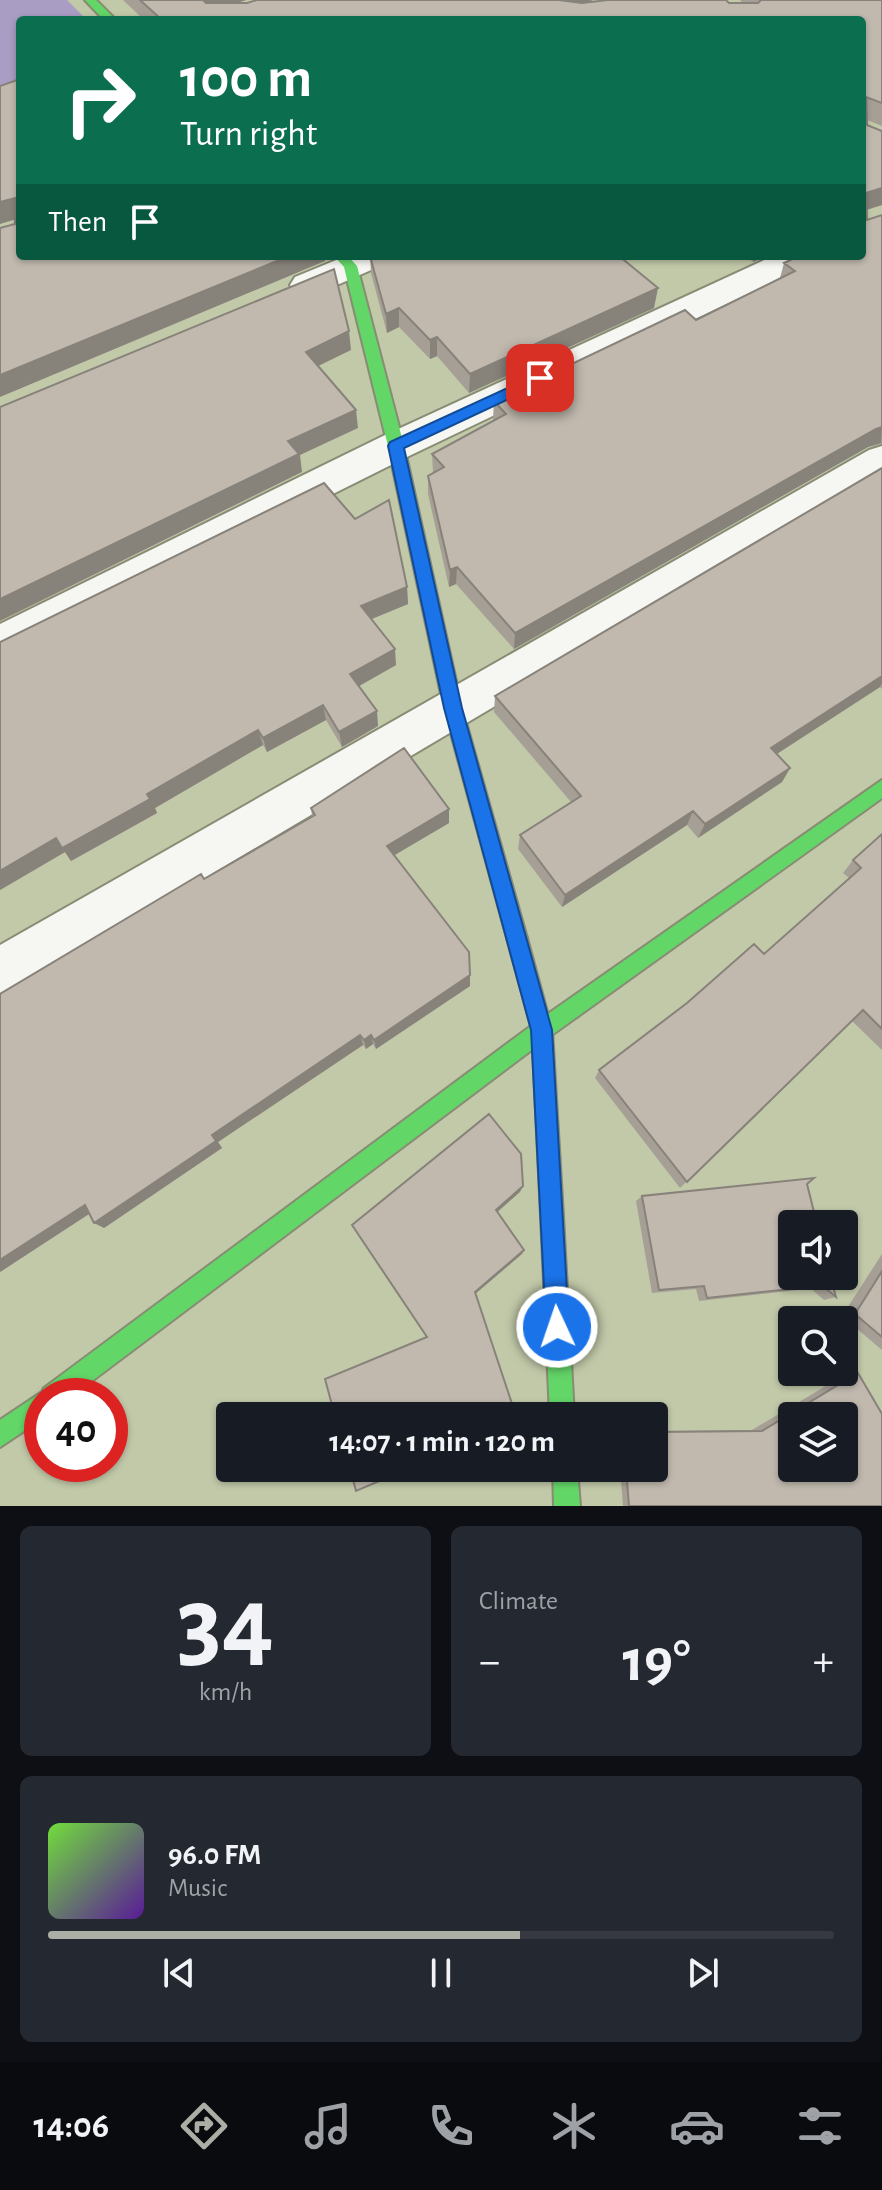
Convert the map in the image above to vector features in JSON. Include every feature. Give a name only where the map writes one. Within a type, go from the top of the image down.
[{"type":"street","points":[[90,0],[106,16]]},
{"type":"street","points":[[277,297],[353,260]]},
{"type":"street","points":[[355,260],[453,708],[542,1030],[561,1402]]},
{"type":"street","points":[[0,643],[396,446],[791,260]]},
{"type":"street","points":[[0,972],[882,460]]},
{"type":"street","points":[[76,1378],[542,1030],[882,788]]},
{"type":"street","points":[[0,1435],[24,1417]]},
{"type":"street","points":[[566,1482],[567,1506]]},
{"type":"shaded area","points":[[0,0],[67,0],[83,16],[16,16],[16,83],[0,88]]},
{"type":"building","points":[[140,0],[247,3],[257,0],[559,0],[582,3],[608,0],[726,0],[729,3],[758,3],[761,0],[882,0],[882,103],[866,97],[866,16],[158,16]]},
{"type":"building","points":[[16,80],[16,260],[279,260],[0,375],[0,228],[15,224],[15,198],[0,202],[0,86]]},
{"type":"building","points":[[866,97],[867,125],[882,131],[882,188],[866,193]]},
{"type":"building","points":[[866,193],[867,220],[882,215],[882,427],[515,633],[457,567],[450,570],[428,476],[444,467],[432,454],[506,414],[494,401],[685,310],[696,320],[795,271],[784,263],[790,260],[866,260]]},
{"type":"building","points":[[371,260],[624,260],[658,288],[470,374],[437,337],[430,340],[399,308],[386,314]]},
{"type":"building","points":[[334,269],[349,331],[306,352],[356,410],[288,441],[299,454],[0,599],[0,407]]},
{"type":"building","points":[[882,468],[882,676],[771,748],[790,768],[705,824],[693,811],[565,895],[520,835],[581,796],[495,696]]},
{"type":"building","points":[[324,483],[355,519],[389,500],[407,587],[361,606],[395,649],[350,674],[377,711],[339,732],[323,705],[263,738],[258,730],[147,794],[150,799],[62,848],[56,838],[0,871],[0,642]]},
{"type":"building","points":[[404,748],[449,809],[387,846],[469,952],[470,975],[374,1040],[371,1035],[364,1040],[360,1035],[212,1135],[216,1141],[94,1223],[85,1205],[0,1260],[0,994],[201,874],[204,879],[315,815],[311,808]]},
{"type":"building","points":[[882,834],[882,1029],[863,1010],[687,1182],[599,1070],[687,1003],[754,944],[764,954],[861,868],[853,860]]},
{"type":"building","points":[[489,1114],[521,1154],[523,1186],[496,1210],[524,1250],[475,1292],[511,1402],[331,1402],[325,1379],[427,1337],[352,1225]]},
{"type":"building","points":[[814,1178],[807,1184],[814,1210],[778,1210],[778,1290],[781,1290],[707,1298],[704,1286],[659,1290],[642,1196]]},
{"type":"building","points":[[882,1271],[882,1337],[858,1317],[858,1309]]},
{"type":"building","points":[[858,1373],[882,1414],[882,1506],[629,1506],[627,1482],[668,1482],[668,1432],[762,1431],[778,1421],[778,1482],[858,1482],[858,1402],[810,1402],[836,1386],[858,1386]]},
{"type":"building","points":[[354,1482],[377,1482],[356,1491]]},
{"type":"traffic: fast","points":[[90,0],[106,16]]},
{"type":"traffic: fast","points":[[345,260],[350,266],[396,446],[453,708],[517,938]]},
{"type":"traffic: fast","points":[[76,1378],[542,1030],[882,788]]},
{"type":"traffic: fast","points":[[552,1216],[561,1402]]},
{"type":"traffic: fast","points":[[0,1435],[24,1417]]},
{"type":"traffic: fast","points":[[566,1482],[567,1506]]},
{"type":"traffic: slow","points":[[517,938],[542,1030],[552,1216]]},
{"type":"route","points":[[540,378],[396,446],[453,708],[542,1030],[557,1327]]}]
